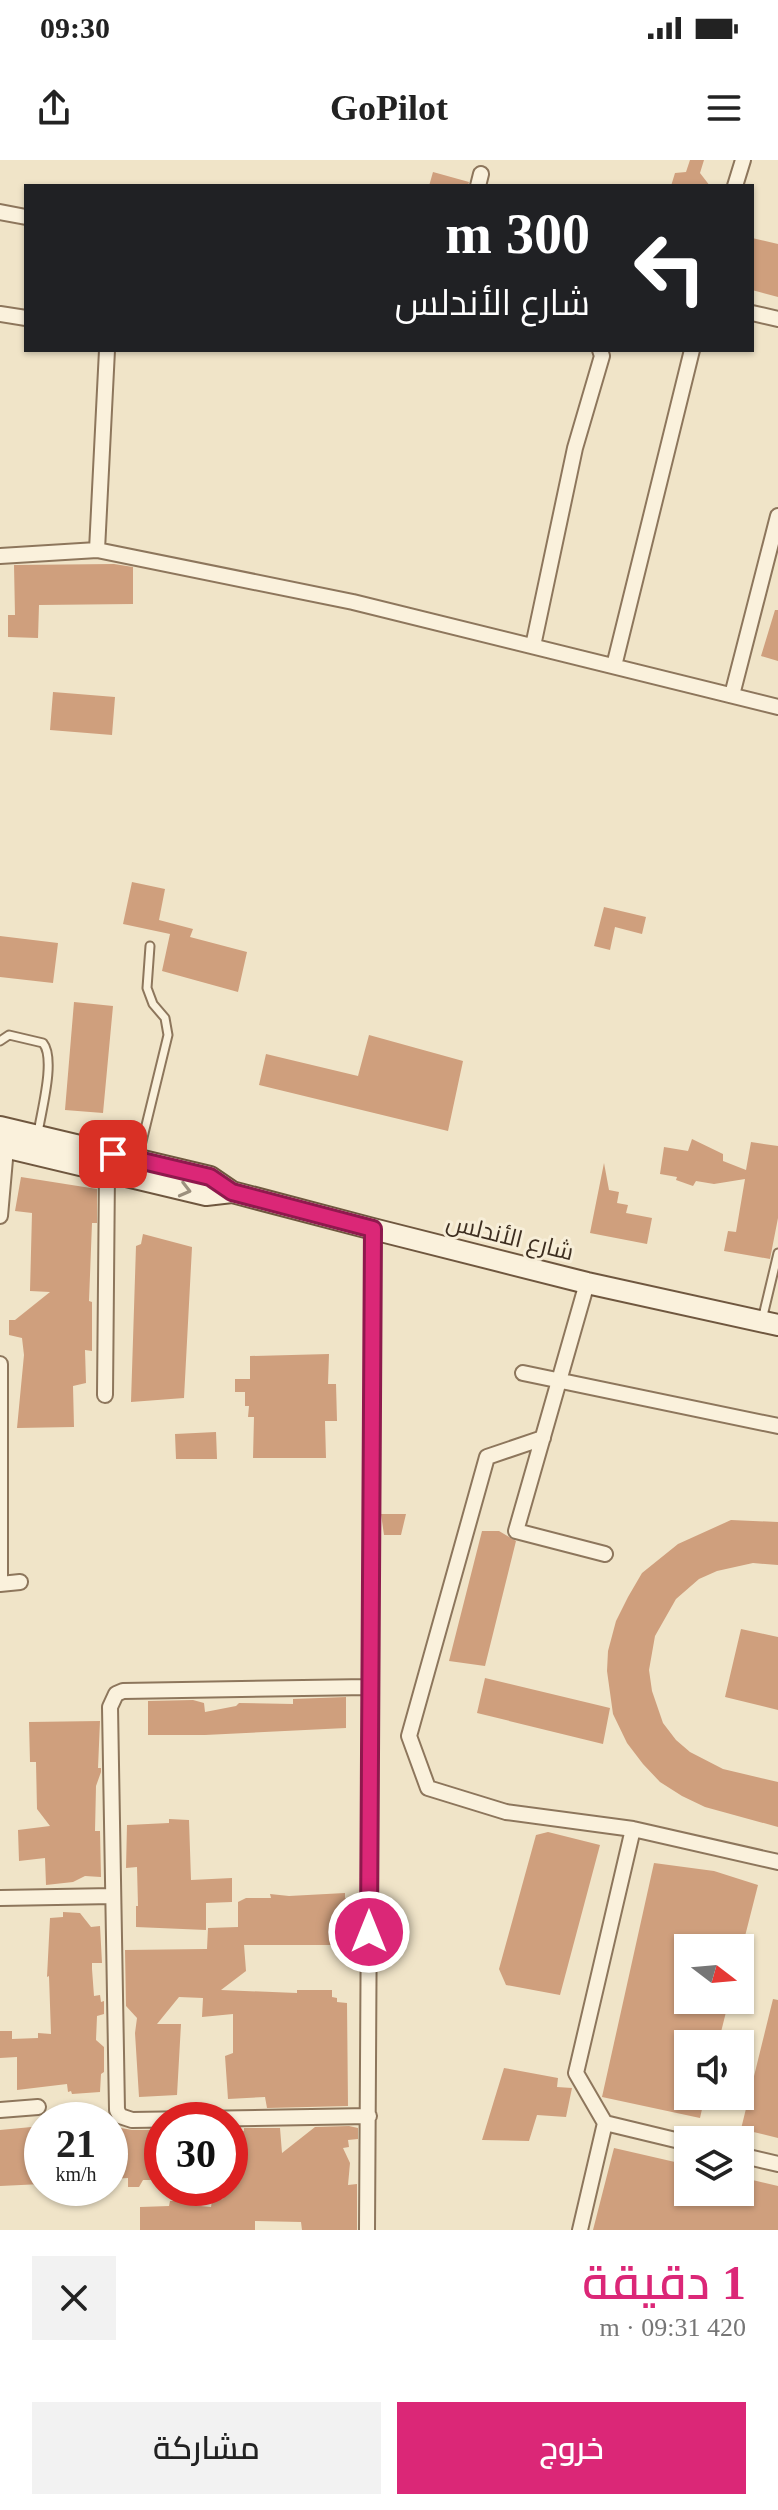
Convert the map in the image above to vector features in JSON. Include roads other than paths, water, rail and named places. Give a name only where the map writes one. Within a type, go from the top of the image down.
[{"type":"main road","name":"شارع الأندلس","points":[[0,1127],[210,1177],[232,1192],[373,1229],[587,1283],[770,1324]]},
{"type":"main road","name":"شارع الأندلس","points":[[3,1147],[206,1195],[232,1192]]},
{"type":"street","points":[[736,184],[743,160]]},
{"type":"street","points":[[0,212],[24,217]]},
{"type":"street","points":[[754,313],[778,319]]},
{"type":"street","points":[[0,314],[24,318]]},
{"type":"street","points":[[97,550],[107,352]]},
{"type":"street","points":[[533,646],[575,448],[601,352]]},
{"type":"street","points":[[614,666],[692,352]]},
{"type":"street","points":[[732,695],[778,516]]},
{"type":"street","points":[[0,556],[97,550],[353,602],[778,707]]},
{"type":"street","points":[[0,1216],[3,1147]]},
{"type":"street","points":[[105,1395],[107,1171]]},
{"type":"street","points":[[367,2230],[373,1229]]},
{"type":"street","points":[[587,1283],[516,1531],[605,1554]]},
{"type":"street","points":[[0,1364],[0,1584],[20,1582]]},
{"type":"street","points":[[523,1373],[778,1426]]},
{"type":"street","points":[[543,1438],[487,1457],[409,1736],[428,1788],[506,1812],[633,1829],[778,1862]]},
{"type":"street","points":[[368,1687],[123,1691],[116,1694],[110,1707],[117,2110],[120,2116],[132,2120],[369,2116]]},
{"type":"street","points":[[580,2230],[605,2123],[576,2073],[633,1829]]},
{"type":"street","points":[[0,1898],[113,1896]]},
{"type":"street","points":[[0,2110],[24,2108]]},
{"type":"street","points":[[605,2123],[674,2140]]},
{"type":"street","points":[[754,2158],[778,2164]]},
{"type":"lane","points":[[138,1160],[168,1035],[165,1018],[153,1004],[147,988],[150,946]]},
{"type":"lane","points":[[0,1041],[9,1035],[43,1043],[47,1049],[48,1064],[37,1136]]},
{"type":"lane","points":[[770,1324],[778,1253]]}]
